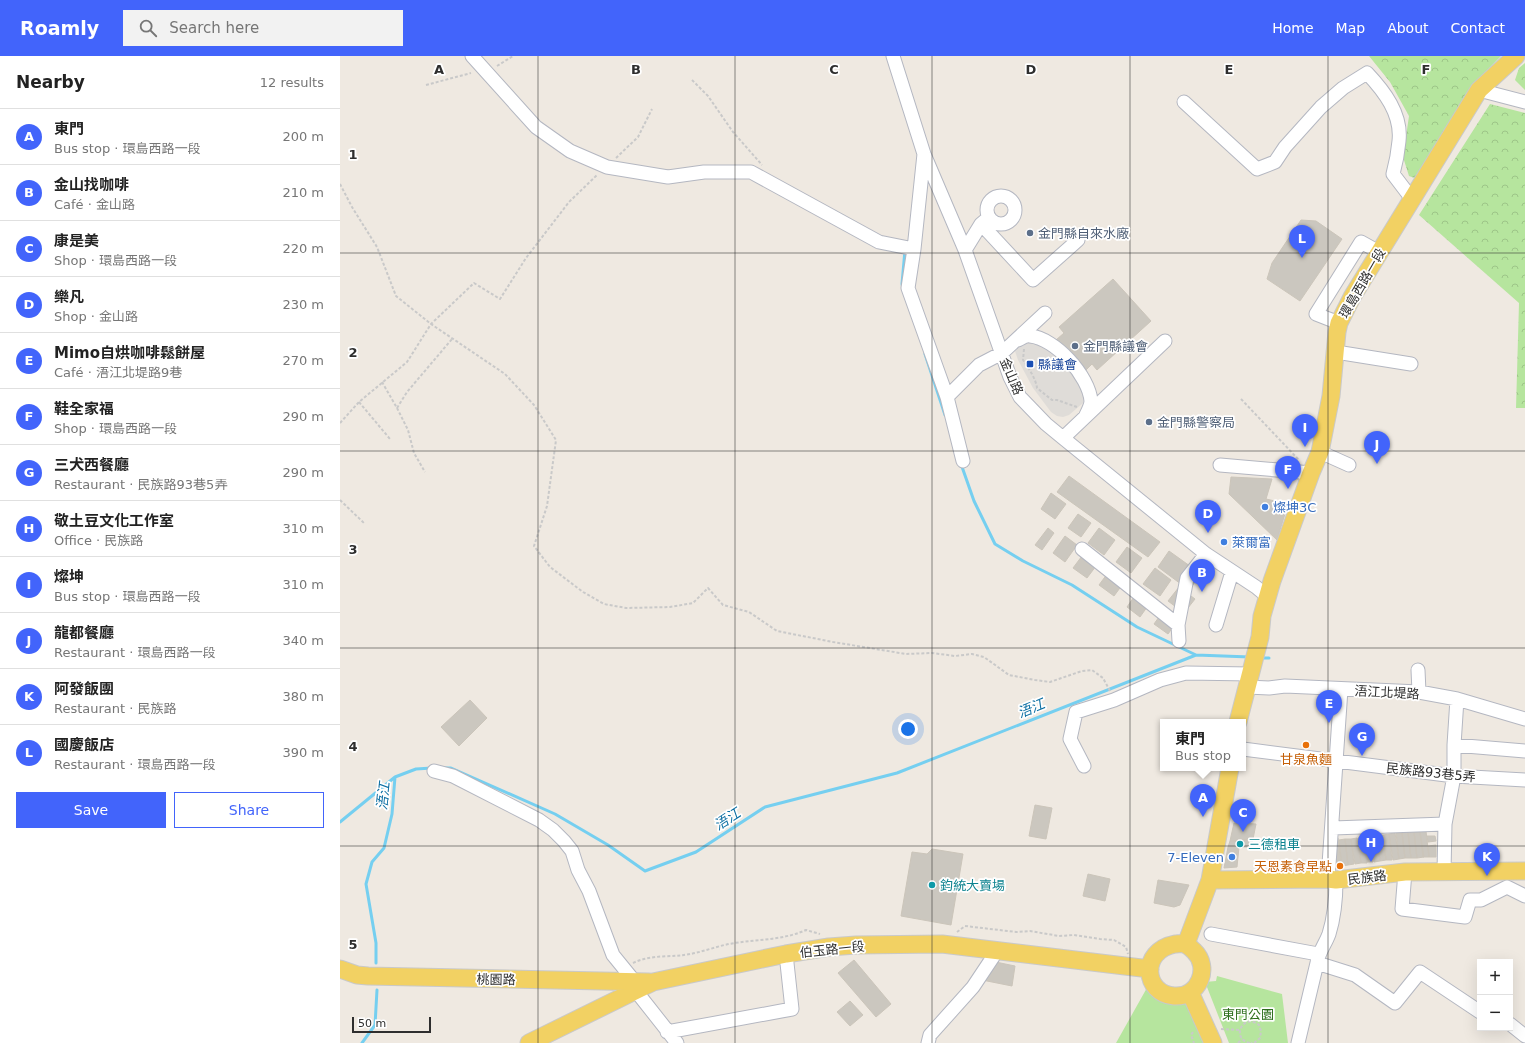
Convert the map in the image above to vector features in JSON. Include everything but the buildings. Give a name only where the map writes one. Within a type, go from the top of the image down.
[{"type":"main road","name":"環島西路一段","points":[[1248,680],[1260,637],[1262,616],[1268,597],[1311,473],[1320,452],[1331,396],[1339,323],[1352,297],[1379,252],[1480,90],[1516,56]]},
{"type":"main road","points":[[1239,719],[1248,680]]},
{"type":"main road","points":[[1186,944],[1210,880],[1229,771]]},
{"type":"main road","name":"民族路","points":[[1210,880],[1332,880],[1405,872],[1525,871]]},
{"type":"main road","points":[[1175,944],[1186,944],[1197,954],[1201,962],[1203,970],[1201,979],[1197,987],[1190,992],[1183,996],[1174,996],[1163,992],[1154,984],[1151,977],[1151,961],[1160,949],[1175,944]]},
{"type":"main road","name":"伯玉路一段","points":[[653,982],[786,954],[856,945],[952,945],[1150,969]]},
{"type":"main road","name":"桃園路","points":[[340,969],[357,975],[368,976],[635,986],[653,982]]},
{"type":"main road","points":[[529,1043],[635,986]]},
{"type":"main road","points":[[1190,992],[1213,1043]]},
{"type":"street","points":[[472,56],[536,127],[570,151],[607,167],[668,177],[704,172],[751,172],[880,242],[914,249]]},
{"type":"street","name":"金山路","points":[[893,56],[924,154],[965,250],[1010,377],[1020,397],[1046,424],[1206,554],[1256,587],[1268,597]]},
{"type":"street","points":[[1184,102],[1256,169],[1275,162],[1285,147],[1321,107],[1343,88],[1367,72],[1391,103],[1396,116],[1400,139],[1393,174],[1412,199]]},
{"type":"street","points":[[1480,90],[1525,102]]},
{"type":"street","points":[[924,154],[914,249],[908,288],[947,398],[963,461]]},
{"type":"street","points":[[965,250],[985,221],[1033,280],[1078,240]]},
{"type":"street","points":[[1339,323],[1316,314],[1360,242],[1379,252]]},
{"type":"street","points":[[947,398],[979,365],[1002,353],[1045,313]]},
{"type":"street","points":[[1017,340],[1028,335],[1049,342],[1061,351],[1077,370],[1086,384],[1091,402],[1086,414]]},
{"type":"street","points":[[1063,438],[1086,414],[1165,341]]},
{"type":"street","points":[[1336,352],[1411,364]]},
{"type":"street","points":[[1320,452],[1349,465]]},
{"type":"street","points":[[1220,465],[1311,473]]},
{"type":"street","points":[[1082,549],[1178,625]]},
{"type":"street","points":[[1179,641],[1178,625],[1187,578],[1206,554]]},
{"type":"street","points":[[1216,625],[1232,572]]},
{"type":"street","points":[[1418,670],[1419,692]]},
{"type":"street","name":"浯江北堤路","points":[[1084,766],[1070,739],[1076,712],[1114,700],[1160,680],[1186,672],[1248,680],[1269,688],[1285,686],[1419,692],[1457,699],[1525,719]]},
{"type":"street","points":[[1298,1043],[1318,958],[1329,934],[1336,896],[1332,880],[1333,828],[1341,689]]},
{"type":"street","points":[[1444,872],[1445,824],[1454,776],[1454,745],[1457,699]]},
{"type":"street","points":[[1454,745],[1525,751]]},
{"type":"street","name":"民族路93巷5弄","points":[[1246,749],[1454,776],[1525,780]]},
{"type":"street","points":[[434,771],[453,776],[539,820],[553,830],[564,842],[572,851],[578,870],[589,891],[613,955],[667,1032],[677,1043]]},
{"type":"street","points":[[1333,828],[1445,824]]},
{"type":"street","points":[[1405,872],[1402,909],[1465,917],[1470,900],[1481,900],[1507,886],[1525,896]]},
{"type":"street","points":[[1211,934],[1318,958],[1355,975],[1395,1003],[1420,972],[1477,1010]]},
{"type":"street","points":[[928,1043],[930,1035],[973,987],[997,951]]},
{"type":"street","points":[[667,1032],[792,1009],[786,954]]},
{"type":"street","points":[[1513,1026],[1525,1036]]},
{"type":"path","points":[[692,80],[708,96],[733,132],[766,168]]},
{"type":"path","points":[[340,423],[359,402],[407,362],[431,324],[474,283],[500,299],[526,258],[569,202],[638,137],[652,109]]},
{"type":"path","points":[[340,184],[352,207],[377,247],[396,296],[431,324],[505,374],[534,405],[556,440],[547,506],[534,546],[550,567],[583,592],[604,604],[626,608],[670,607],[693,604],[708,588],[723,605],[750,612],[777,631],[906,654],[955,656],[972,654],[984,658],[1009,675],[1050,682],[1082,671],[1092,670],[1103,678],[1106,683]]},
{"type":"path","points":[[398,408],[407,392],[452,339]]},
{"type":"path","points":[[1017,340],[1023,345],[1023,360],[1036,381],[1037,388],[1052,400],[1068,403],[1086,414]]},
{"type":"path","points":[[382,382],[398,408],[408,430],[414,453],[425,472]]},
{"type":"path","points":[[1241,399],[1311,473]]},
{"type":"path","points":[[359,402],[390,438]]},
{"type":"path","points":[[340,500],[365,524]]},
{"type":"path","points":[[952,945],[956,932],[965,926],[1016,932],[1030,931],[1059,936],[1074,935],[1114,940],[1126,947],[1131,967]]},
{"type":"path","points":[[635,986],[629,965],[638,960],[669,955],[696,953],[728,944],[787,937],[806,930],[825,936],[829,948]]},
{"type":"path","points":[[1253,1021],[1259,1025],[1261,1031],[1260,1038],[1254,1043],[1250,1043],[1242,1039],[1240,1030],[1246,1022],[1253,1021]]},
{"type":"path","points":[[1223,1029],[1240,1030]]},
{"type":"path","points":[[1238,1043],[1242,1039]]},
{"type":"green space","points":[[1369,56],[1501,56],[1470,88],[1417,179],[1409,176],[1403,157],[1409,116],[1390,82]]},
{"type":"green space","points":[[1525,63],[1525,90],[1515,80],[1519,68]]},
{"type":"green space","points":[[1490,104],[1525,113],[1525,408],[1516,408],[1519,303],[1419,215]]},
{"type":"green space","name":"東門公園","points":[[1217,976],[1282,994],[1288,1043],[1229,1043],[1205,982],[1216,981]]},
{"type":"green space","name":"東門公園","points":[[1148,986],[1168,1004],[1186,1002],[1208,1043],[1116,1043]]},
{"type":"shaded area","points":[[1027,339],[1044,345],[1073,372],[1083,392],[1084,399],[1083,403],[1069,415],[1063,417],[1057,416],[1051,412],[1033,388],[1018,360],[1015,351]]},
{"type":"waterway","points":[[903,288],[902,284],[905,250]]},
{"type":"waterway","points":[[925,354],[945,415]]},
{"type":"waterway","points":[[961,464],[974,501],[995,544],[1023,561],[1072,585],[1137,627],[1196,655]]},
{"type":"waterway","name":"浯江","points":[[445,768],[451,768],[555,814],[608,845],[645,871],[696,852],[765,807],[897,773],[1196,655],[1250,657]]},
{"type":"waterway","name":"浯江","points":[[1259,658],[1269,658]]},
{"type":"waterway","name":"浯江","points":[[376,963],[376,943],[366,884],[372,862],[384,848],[392,814],[395,777],[416,769],[432,768]]},
{"type":"waterway","points":[[340,822],[395,777]]},
{"type":"waterway","name":"浯江","points":[[362,1043],[375,1025],[377,990]]},
{"type":"place","name":"金門縣自來水廠","points":[[1030,233]]},
{"type":"place","name":"國慶飯店","points":[[1302,258]]},
{"type":"place","name":"金門縣議會","points":[[1075,346]]},
{"type":"place","name":"縣議會","points":[[1030,364]]},
{"type":"place","name":"金門縣警察局","points":[[1149,422]]},
{"type":"place","name":"燦坤","points":[[1305,447]]},
{"type":"place","name":"龍都餐廳","points":[[1377,464]]},
{"type":"place","name":"鞋全家福","points":[[1288,489]]},
{"type":"place","name":"燦坤3C","points":[[1265,507]]},
{"type":"place","name":"樂凡","points":[[1208,533]]},
{"type":"place","name":"萊爾富","points":[[1224,542]]},
{"type":"place","name":"金山找咖啡","points":[[1202,592]]},
{"type":"place","name":"Mimo自烘咖啡鬆餅屋","points":[[1329,723]]},
{"type":"place","name":"甘泉魚麵","points":[[1306,745]]},
{"type":"place","name":"三犬西餐廳","points":[[1362,756]]},
{"type":"place","name":"東門","points":[[1203,817]]},
{"type":"place","name":"康是美","points":[[1243,832]]},
{"type":"place","name":"三德租車","points":[[1240,844]]},
{"type":"place","name":"7-Eleven","points":[[1232,857]]},
{"type":"place","name":"敬土豆文化工作室","points":[[1371,862]]},
{"type":"place","name":"天恩素食早點","points":[[1340,866]]},
{"type":"place","name":"阿發飯團","points":[[1487,876]]},
{"type":"place","name":"鈞統大賣場","points":[[932,885]]}]
